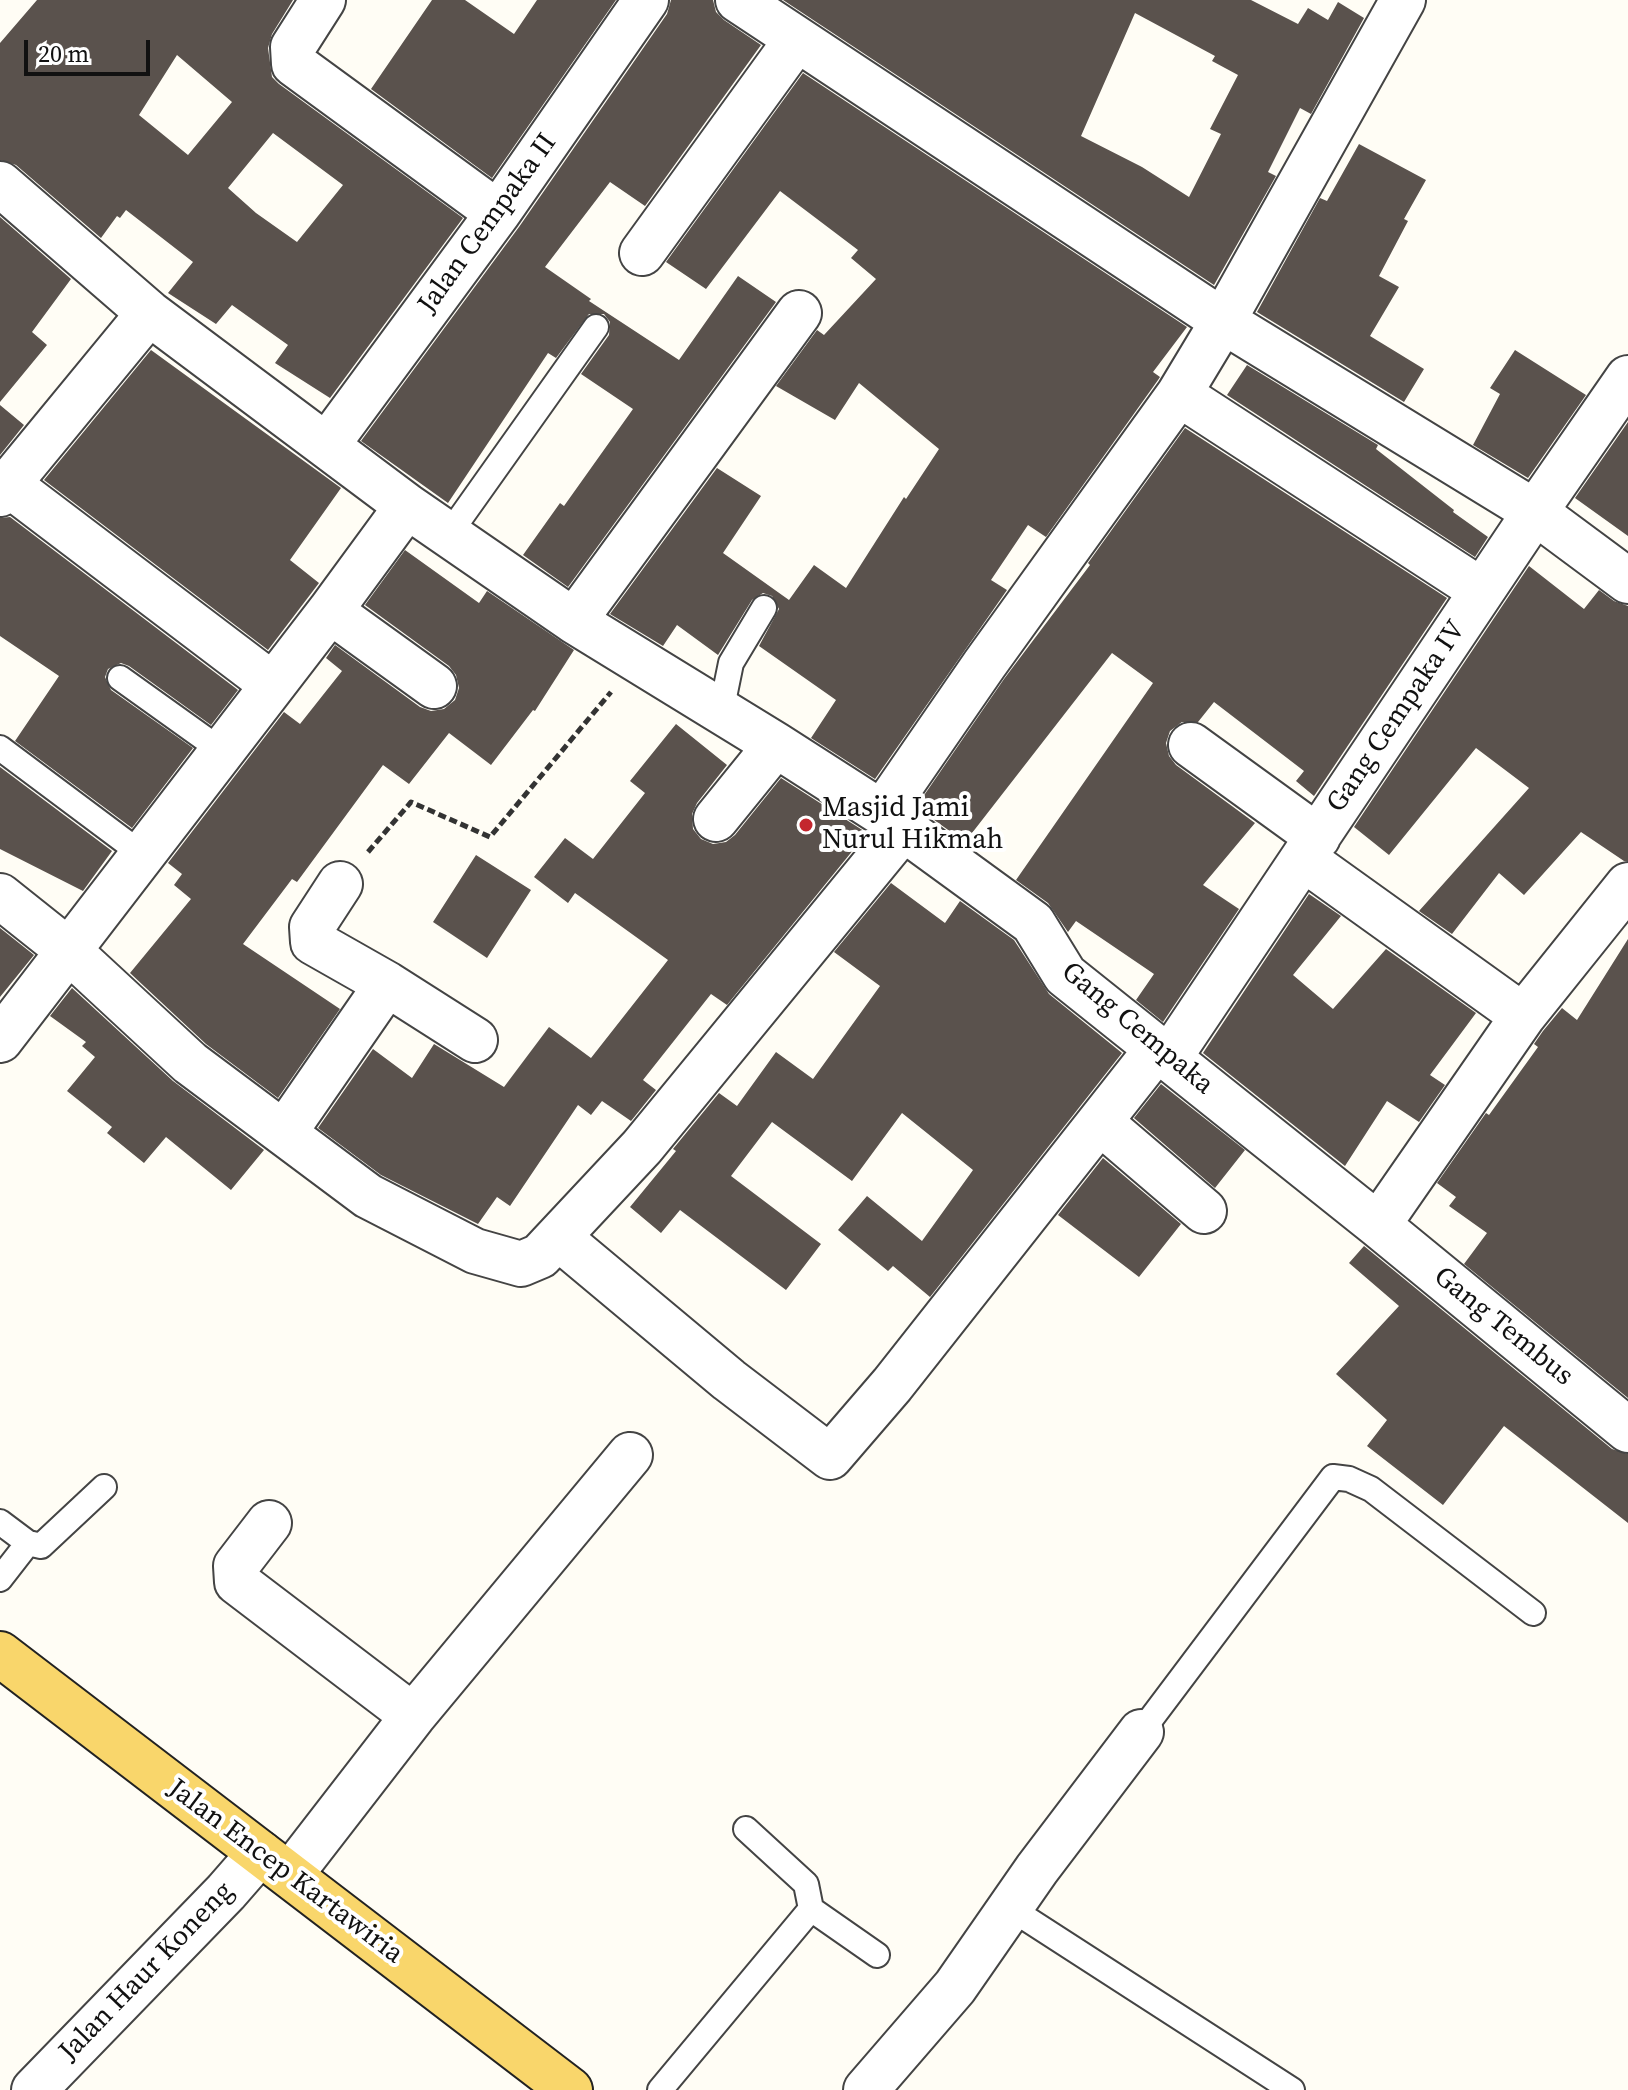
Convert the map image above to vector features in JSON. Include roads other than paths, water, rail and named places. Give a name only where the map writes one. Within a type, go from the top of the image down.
[{"type":"main road","name":"Jalan Encep Kartawiria","points":[[0,1654],[570,2090]]},
{"type":"street","points":[[323,0],[293,47],[294,64],[498,213]]},
{"type":"street","name":"Jalan Cempaka II","points":[[327,445],[498,213],[646,0]]},
{"type":"street","points":[[738,0],[1223,321],[1535,512],[1628,581]]},
{"type":"street","points":[[0,896],[69,951],[190,1063],[368,1196],[475,1251],[521,1264],[540,1256],[642,1147],[893,821],[984,665],[1179,394],[1403,0]]},
{"type":"street","points":[[642,253],[797,39]]},
{"type":"street","name":"Gang Cempaka","points":[[0,184],[149,313],[407,506],[574,621],[893,821],[1033,923],[1065,975],[1378,1225]]},
{"type":"street","points":[[149,313],[4,489],[273,685]]},
{"type":"street","points":[[574,621],[799,313]]},
{"type":"street","name":"Gang Cempaka IV","points":[[559,1238],[729,1380],[830,1457],[892,1385],[1101,1123],[1163,1054],[1311,848],[1628,378]]},
{"type":"street","points":[[1179,394],[1482,591]]},
{"type":"street","points":[[6,1019],[69,951],[407,506]]},
{"type":"street","points":[[330,611],[434,686]]},
{"type":"street","points":[[716,819],[776,745]]},
{"type":"street","points":[[1191,745],[1311,848],[1523,1016]]},
{"type":"street","points":[[340,884],[312,927],[313,942],[475,1040]]},
{"type":"street","points":[[1378,1225],[1523,1016],[1628,885]]},
{"type":"street","points":[[284,1133],[387,984]]},
{"type":"street","points":[[1101,1123],[1204,1211]]},
{"type":"street","name":"Gang Tembus","points":[[1378,1225],[1628,1430]]},
{"type":"street","name":"Jalan Haur Koneng","points":[[34,2090],[216,1902],[275,1864],[413,1716],[630,1455]]},
{"type":"street","points":[[269,1523],[236,1566],[237,1582],[413,1716]]},
{"type":"street","points":[[866,2090],[955,1987],[1141,1732]]},
{"type":"lane","points":[[449,534],[596,327]]},
{"type":"lane","points":[[721,712],[731,663],[764,608]]},
{"type":"lane","points":[[120,678],[222,751]]},
{"type":"lane","points":[[0,748],[143,855]]},
{"type":"lane","points":[[1141,1732],[1333,1477],[1349,1479],[1371,1489],[1533,1613]]},
{"type":"lane","points":[[0,1522],[28,1543],[41,1546],[104,1487]]},
{"type":"lane","points":[[0,1579],[28,1543]]},
{"type":"lane","points":[[746,1829],[806,1884],[811,1909],[877,1955]]},
{"type":"lane","points":[[1010,1908],[1292,2090]]},
{"type":"lane","points":[[660,2090],[811,1909]]},
{"type":"place","name":"Masjid Jami Nurul Hikmah","points":[[806,825]]}]
